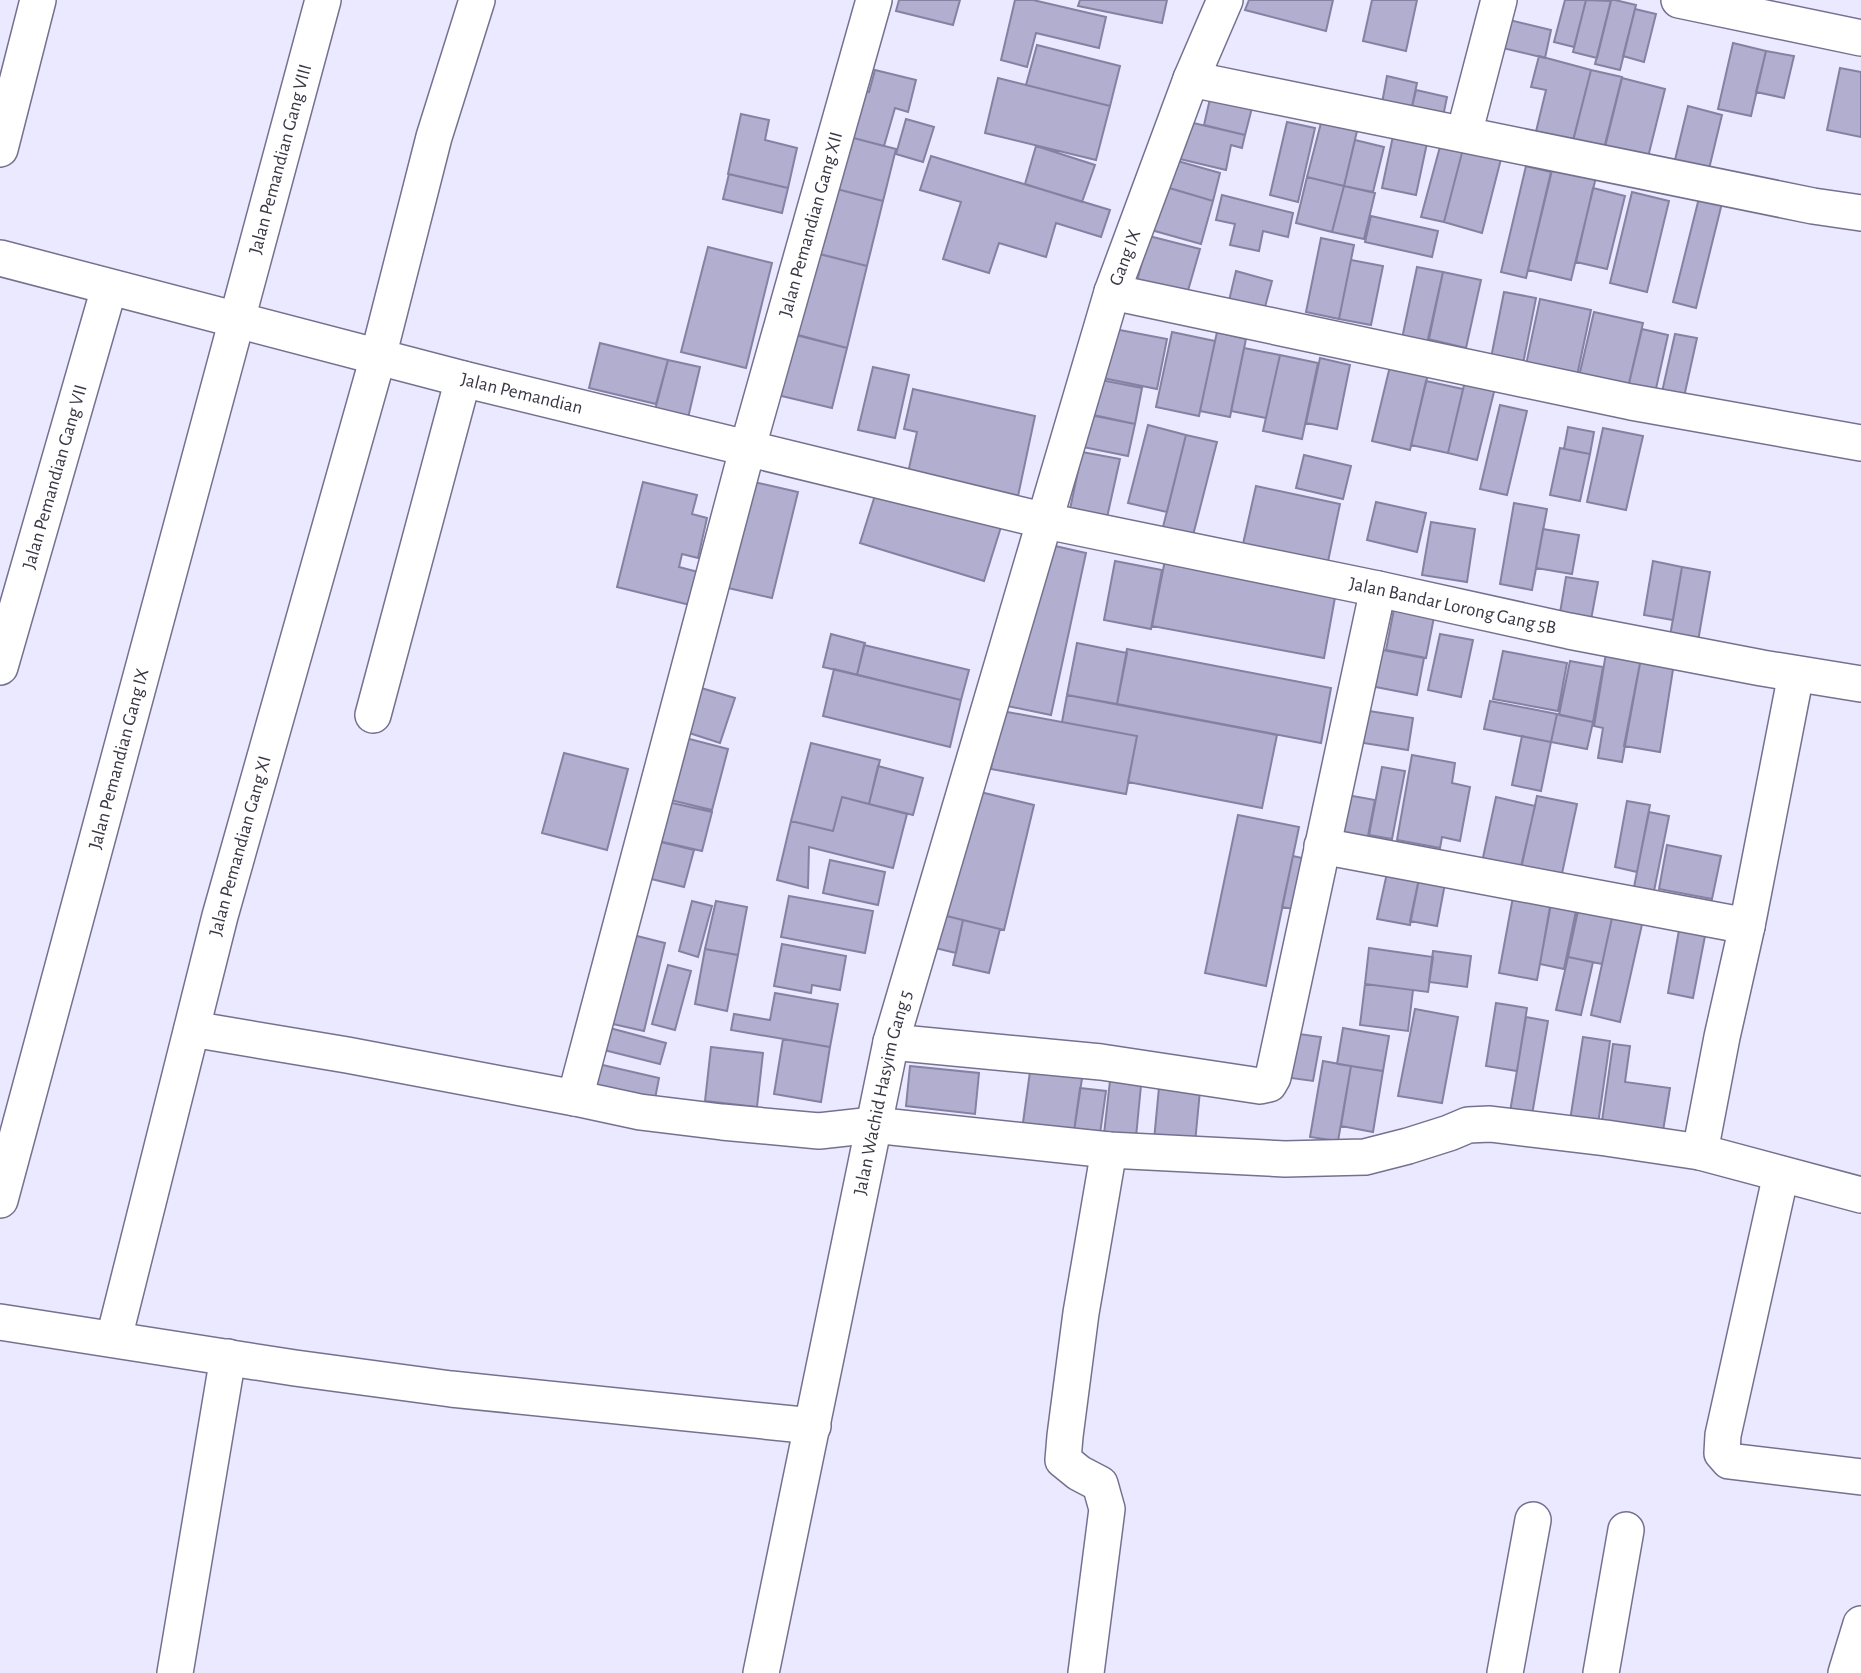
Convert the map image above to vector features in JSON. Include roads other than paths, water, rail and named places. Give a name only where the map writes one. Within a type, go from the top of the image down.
[{"type":"street","points":[[0,149],[38,0]]},
{"type":"street","name":"Jalan Pemandian Gang VIII","points":[[236,319],[323,0]]},
{"type":"street","name":"Jalan Pemandian Gang XI","points":[[114,1338],[224,903],[378,357],[434,137],[477,0]]},
{"type":"street","name":"Jalan Pemandian Gang XII","points":[[575,1098],[747,450],[874,0]]},
{"type":"street","name":"Gang IX","points":[[1046,521],[1112,292],[1191,79],[1224,0]]},
{"type":"street","points":[[1464,134],[1499,0]]},
{"type":"street","points":[[1679,0],[1861,38]]},
{"type":"street","points":[[1191,79],[1813,206],[1861,213]]},
{"type":"street","name":"Jalan Pemandian","points":[[0,258],[463,379],[1046,521]]},
{"type":"street","name":"Jalan Pemandian Gang VII","points":[[0,667],[109,288]]},
{"type":"street","points":[[1112,292],[1631,402],[1861,443]]},
{"type":"street","name":"Jalan Pemandian Gang IX","points":[[0,1200],[236,319]]},
{"type":"street","points":[[373,715],[463,379]]},
{"type":"street","name":"Jalan Bandar Lorong Gang 5B","points":[[1046,521],[1569,631],[1861,684]]},
{"type":"street","name":"Jalan Wachid Hasyim Gang 5","points":[[761,1673],[891,1042],[1046,521]]},
{"type":"street","points":[[891,1042],[1101,1062],[1260,1086],[1269,1084],[1273,1077],[1378,589]]},
{"type":"street","points":[[1700,1153],[1796,674]]},
{"type":"street","points":[[1322,846],[1747,926]]},
{"type":"street","points":[[192,1029],[640,1112],[819,1131],[873,1125],[1109,1150],[1285,1159],[1365,1157],[1428,1140],[1468,1125],[1490,1124],[1700,1153],[1861,1195]]},
{"type":"street","points":[[1086,1673],[1107,1509],[1100,1484],[1079,1473],[1063,1460],[1081,1313],[1109,1150]]},
{"type":"street","points":[[1781,1174],[1723,1435],[1722,1453],[1729,1461],[1861,1477]]},
{"type":"street","points":[[0,1322],[451,1389],[813,1426]]},
{"type":"street","points":[[175,1673],[228,1357]]},
{"type":"street","points":[[1505,1673],[1533,1520]]},
{"type":"street","points":[[1601,1673],[1626,1530]]},
{"type":"street","points":[[1846,1673],[1861,1624]]}]
